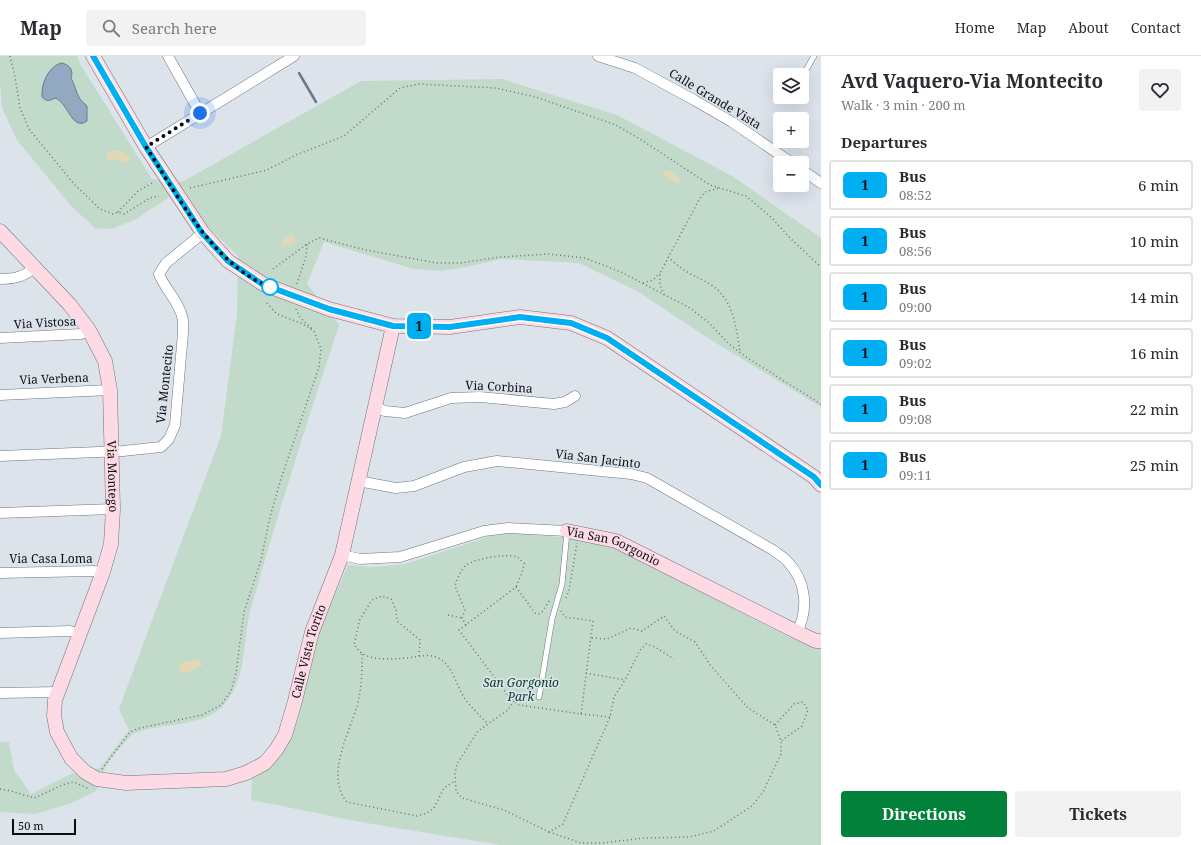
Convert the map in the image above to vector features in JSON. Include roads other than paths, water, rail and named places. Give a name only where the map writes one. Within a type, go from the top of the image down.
[{"type":"street","points":[[92,56],[146,147],[202,233],[228,261],[262,284],[329,309],[393,326],[450,327],[520,317],[571,323],[607,338],[814,477],[821,485]]},
{"type":"street","points":[[168,56],[200,113]]},
{"type":"street","points":[[146,147],[294,56]]},
{"type":"street","name":"Calle Grande Vista","points":[[598,56],[635,68],[694,100],[732,122],[782,156]]},
{"type":"street","points":[[809,175],[821,183]]},
{"type":"street","name":"Via Montego","points":[[0,230],[70,305],[89,330],[105,361],[110,390],[113,509],[111,544],[103,572],[55,700],[54,716],[57,732],[65,748]]},
{"type":"street","name":"Via Montecito","points":[[0,456],[111,451],[161,447],[169,439],[175,425],[183,319],[178,306],[162,282],[159,274],[166,263],[202,233]]},
{"type":"street","points":[[0,279],[16,278],[28,274],[35,267]]},
{"type":"street","name":"Calle Vista Torito","points":[[65,748],[71,758],[85,772],[97,779],[126,783],[226,779],[246,773],[265,763],[276,750],[285,735],[312,632],[342,555],[393,326]]},
{"type":"street","name":"Via Vistosa","points":[[0,338],[81,334],[89,330]]},
{"type":"street","name":"Via Verbena","points":[[0,395],[110,390]]},
{"type":"street","name":"Via Corbina","points":[[375,407],[385,411],[405,413],[452,398],[480,397],[554,404],[565,402],[575,396]]},
{"type":"street","name":"Via San Jacinto","points":[[358,481],[396,488],[414,486],[464,466],[497,461],[631,474],[647,478],[773,550],[788,562],[798,576],[803,590],[805,603],[802,623],[797,632]]},
{"type":"street","points":[[0,513],[113,509]]},
{"type":"street","name":"Via San Gorgonio","points":[[342,555],[360,558],[400,557],[484,531],[508,528],[573,532],[616,541],[797,632],[821,641]]},
{"type":"street","name":"Via Casa Loma","points":[[0,573],[103,572]]},
{"type":"street","points":[[0,633],[70,631],[80,634]]},
{"type":"street","points":[[0,693],[58,692]]},
{"type":"lane","points":[[807,68],[814,56]]},
{"type":"lane","points":[[539,697],[552,619],[562,584],[573,532]]},
{"type":"water","points":[[61,63],[70,68],[72,72],[71,78],[77,94],[87,106],[87,121],[82,123],[78,123],[74,120],[63,105],[55,98],[45,100],[42,97],[46,77],[52,68]]},
{"type":"waterway","points":[[299,73],[316,102]]},
{"type":"park label","name":"San Gorgonio Park","points":[[521,690]]}]
